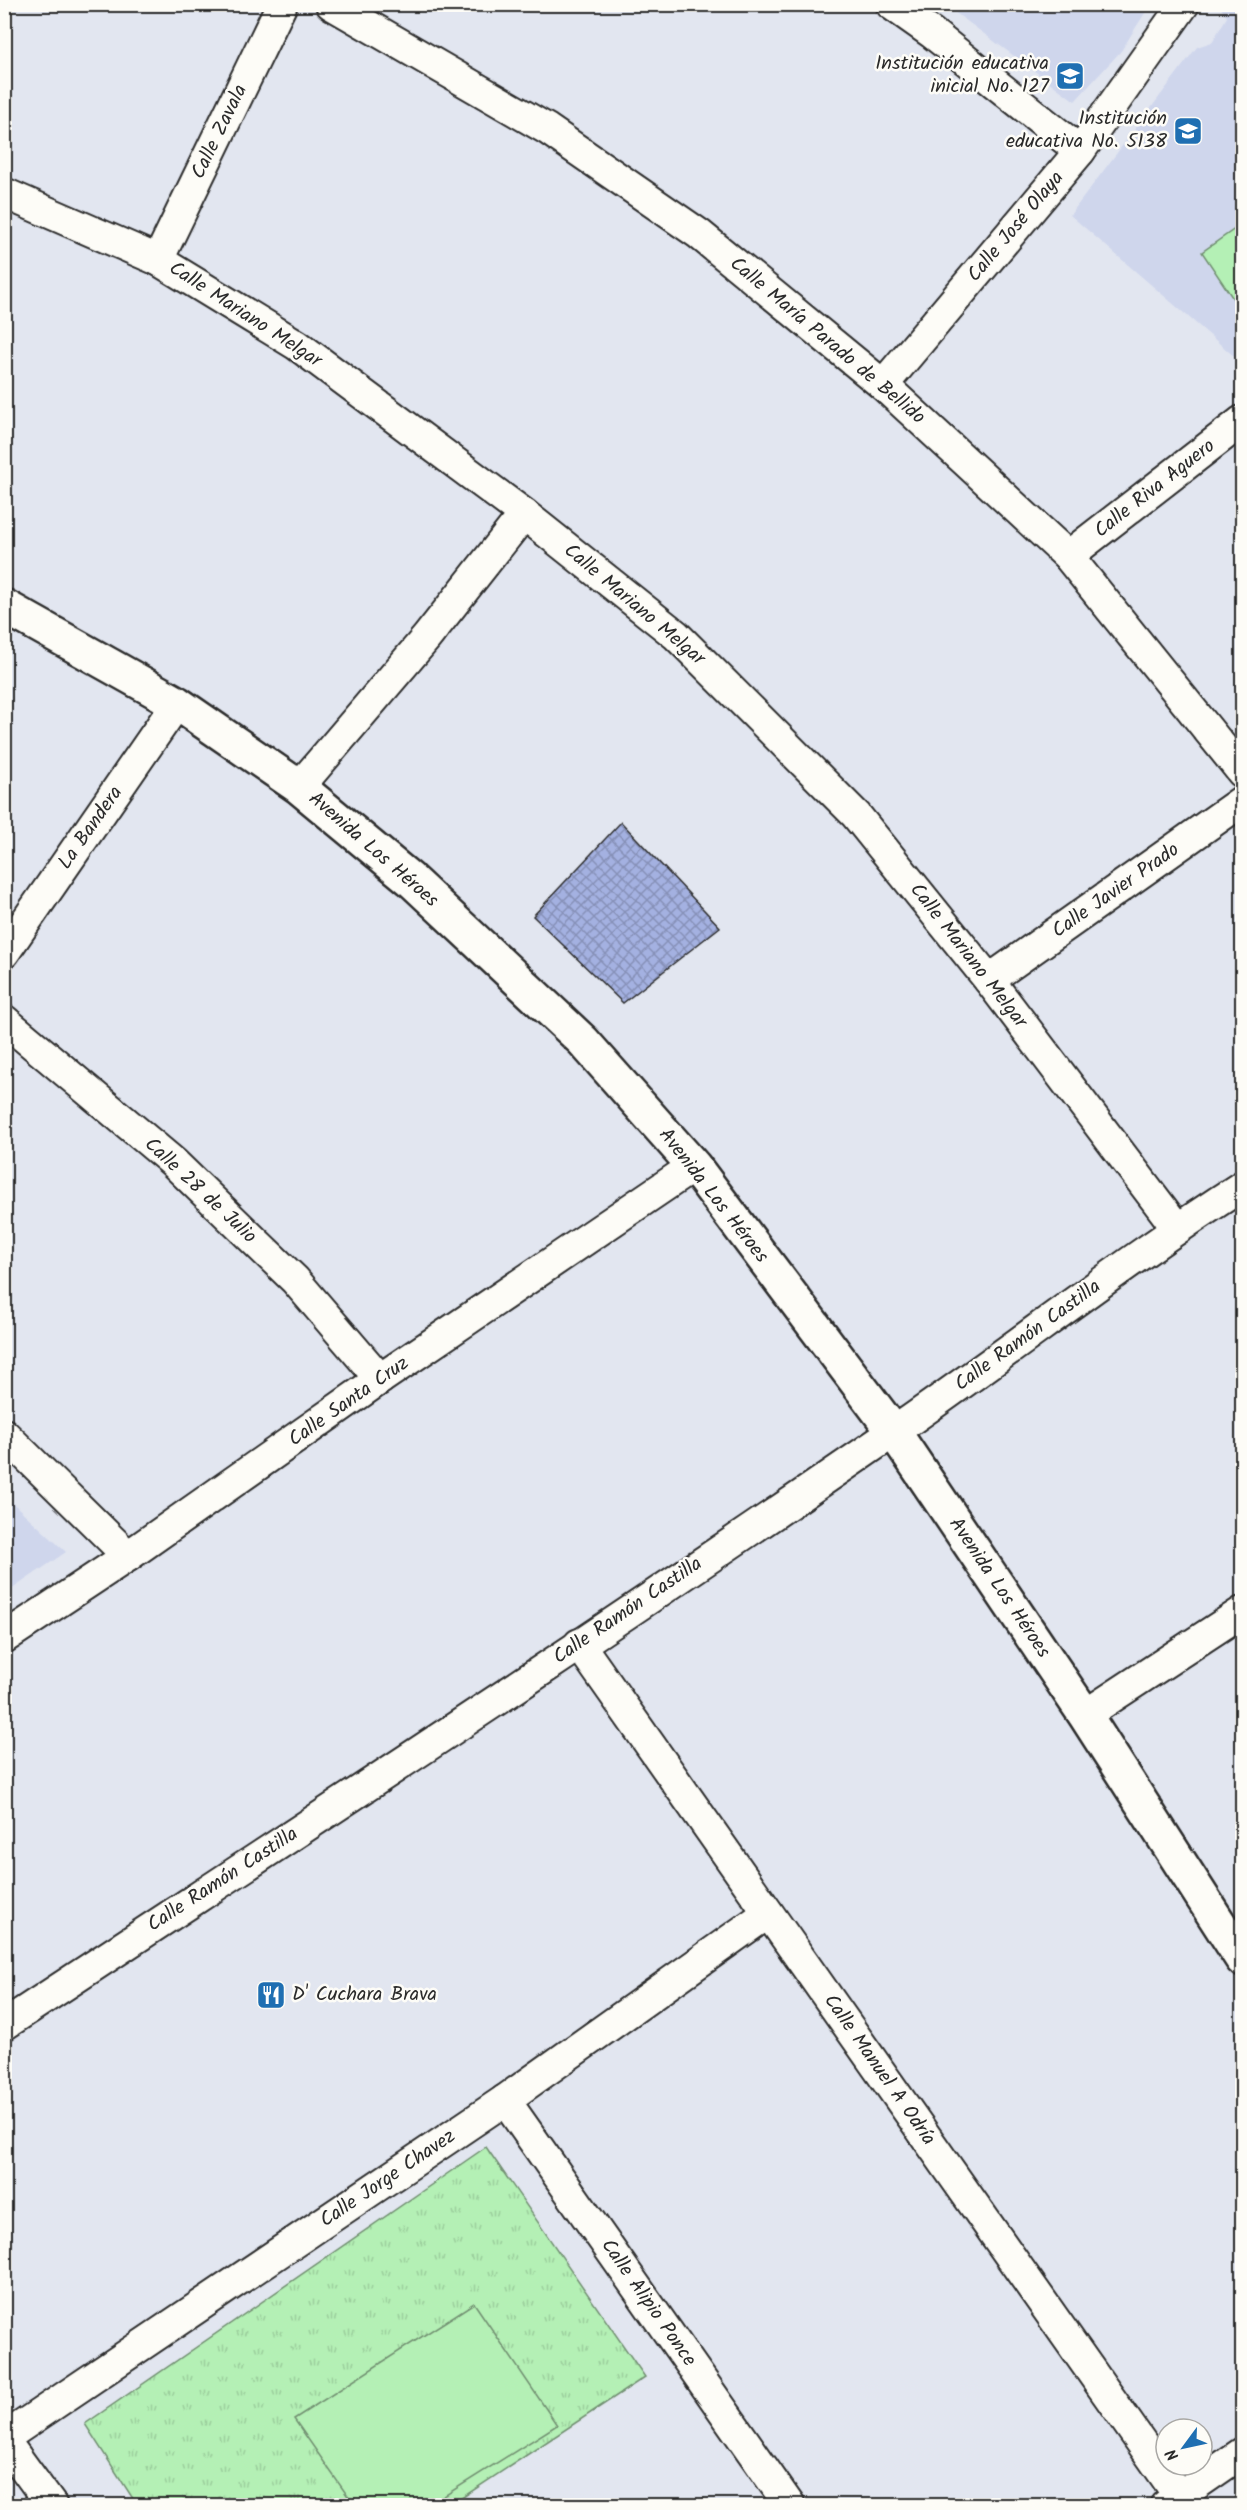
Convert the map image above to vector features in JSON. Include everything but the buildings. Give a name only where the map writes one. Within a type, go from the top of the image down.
[{"type":"street","name":"Calle Zavala","points":[[158,260],[282,4]]},
{"type":"street","name":"Calle María Parado de Bellido","points":[[331,4],[547,129],[699,234],[883,385],[1068,556],[1242,772]]},
{"type":"street","points":[[891,4],[932,33],[1080,151]]},
{"type":"street","name":"Calle José Olaya","points":[[883,385],[1080,151],[1184,4]]},
{"type":"street","name":"Calle Mariano Melgar","points":[[4,193],[158,260],[297,345],[524,514],[676,635],[856,815],[989,980],[1177,1228]]},
{"type":"street","name":"Calle Riva Aguero","points":[[1068,556],[1242,421]]},
{"type":"street","points":[[299,787],[428,637],[524,514]]},
{"type":"street","name":"Avenida Los Héroes","points":[[4,606],[177,703],[299,787],[410,879],[583,1041],[694,1166],[894,1432],[1085,1715],[1242,1959]]},
{"type":"street","name":"La Bandera","points":[[4,952],[177,703]]},
{"type":"street","name":"Calle Javier Prado","points":[[989,980],[1242,801]]},
{"type":"street","name":"Calle 28 de Julio","points":[[4,1020],[173,1162],[295,1280],[380,1380]]},
{"type":"street","name":"Calle Santa Cruz","points":[[4,1638],[128,1556],[380,1380],[694,1166]]},
{"type":"street","name":"Calle Ramón Castilla","points":[[4,2025],[894,1432],[1177,1228],[1242,1186]]},
{"type":"street","points":[[4,1434],[128,1556]]},
{"type":"street","points":[[1085,1715],[1242,1612]]},
{"type":"street","name":"Calle Manuel A Odría","points":[[579,1644],[1172,2501]]},
{"type":"street","name":"Calle Jorge Chavez","points":[[4,2439],[505,2100],[768,1914]]},
{"type":"street","name":"Calle Alipio Ponce","points":[[505,2100],[790,2505]]},
{"type":"street","points":[[4,2439],[52,2505]]},
{"type":"street","points":[[1172,2501],[1242,2453]]},
{"type":"shaded area","name":"Institución educativa inicial No. 127","points":[[945,5],[1150,5],[1121,51],[1075,101]]},
{"type":"shaded area","name":"Institución educativa No. 5138","points":[[1219,5],[1242,5],[1242,363],[1070,215],[1197,47],[1212,42],[1227,17]]},
{"type":"shaded area","points":[[4,1495],[66,1552],[5,1594],[4,1594]]},
{"type":"green space","points":[[1242,224],[1242,312],[1202,252]]},
{"type":"green space","points":[[486,2147],[645,2377],[451,2505],[137,2505],[85,2424]]},
{"type":"green space","points":[[474,2303],[557,2425],[430,2505],[354,2505],[294,2419]]},
{"type":"place","name":"Institución educativa inicial No. 127","points":[[1070,76]]},
{"type":"place","name":"Institución educativa No. 5138","points":[[1188,131]]},
{"type":"place","name":"D' Cuchara Brava","points":[[271,1995]]}]
